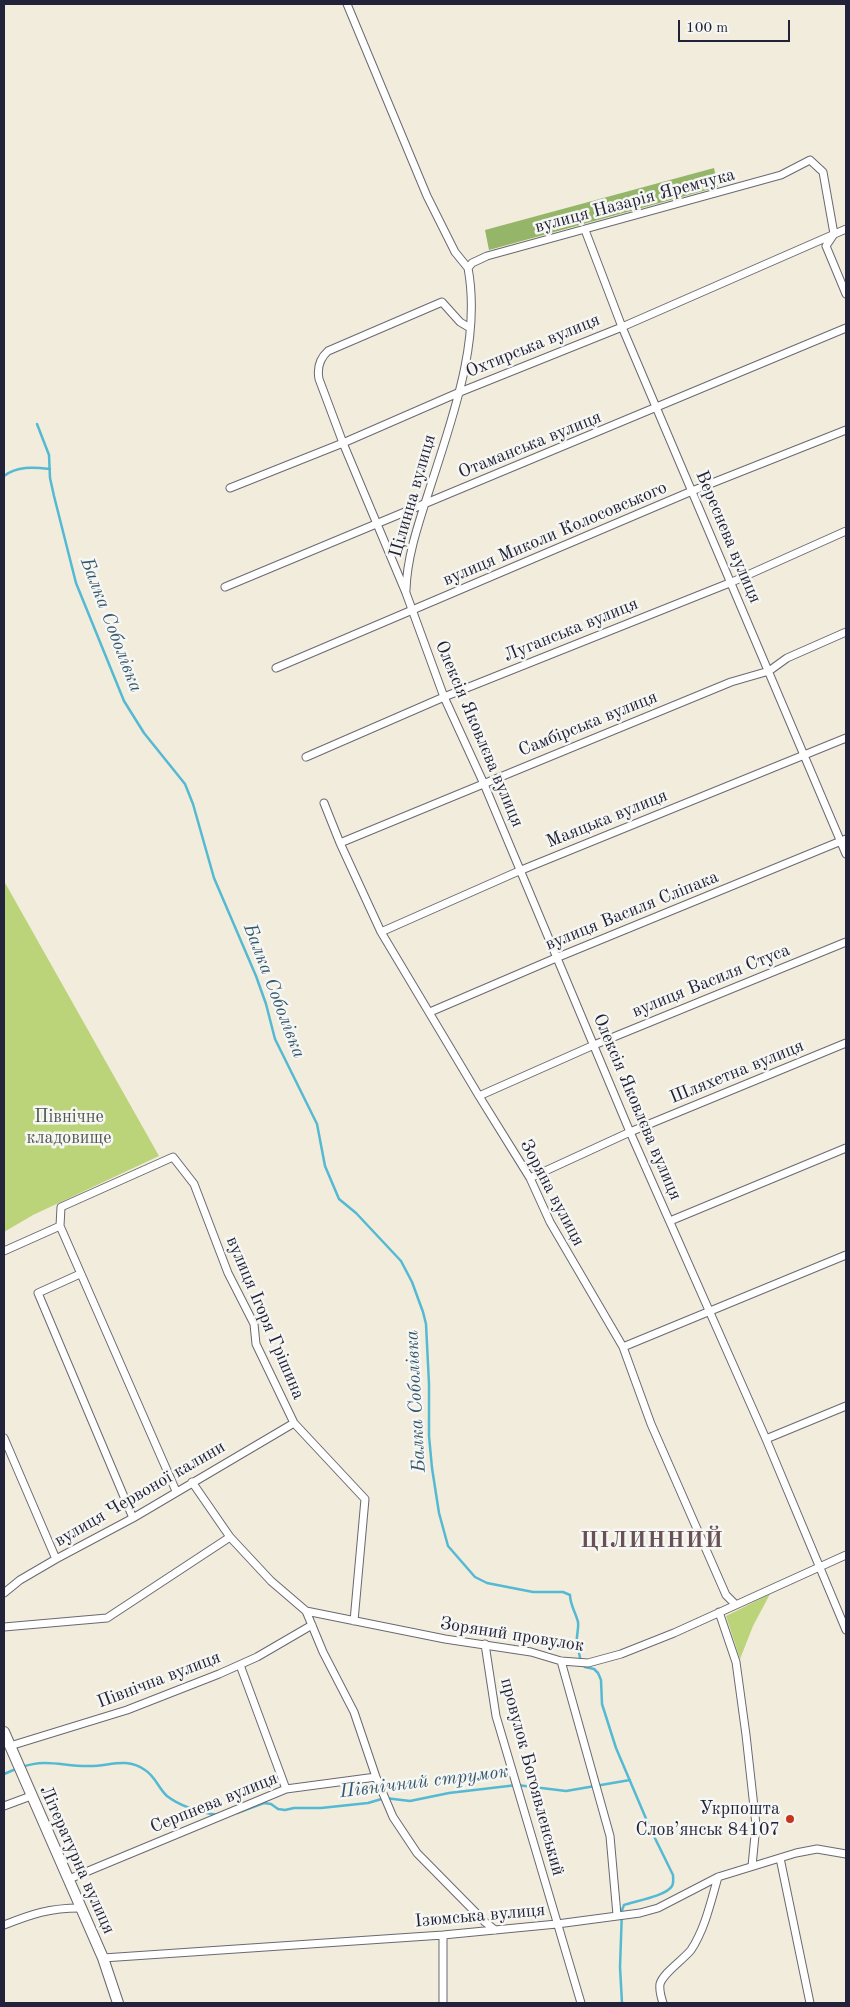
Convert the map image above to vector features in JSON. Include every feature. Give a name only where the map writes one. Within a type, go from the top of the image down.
[{"type":"street","points":[[347,4],[427,196],[455,252],[468,268]]},
{"type":"street","name":"вулиця Назарія Яремчука","points":[[468,268],[472,263],[487,256],[781,175],[810,160],[823,172],[834,234]]},
{"type":"street","name":"Охтирська вулиця","points":[[230,488],[622,327],[846,229]]},
{"type":"street","name":"Вереснева вулиця","points":[[585,230],[622,327],[805,756],[844,840],[846,854]]},
{"type":"street","points":[[834,234],[826,246],[846,294]]},
{"type":"street","name":"Цілинна вулиця","points":[[406,593],[407,568],[424,505],[460,392],[472,304],[468,268]]},
{"type":"street","name":"Цілинна вулиця","points":[[406,593],[378,522],[343,443],[318,372],[322,356],[328,351],[442,302],[460,322],[470,328]]},
{"type":"street","name":"Отаманська вулиця","points":[[225,588],[378,522],[424,505],[658,408],[846,328]]},
{"type":"street","name":"вулиця Миколи Колосовського","points":[[276,668],[692,491],[846,430]]},
{"type":"street","name":"Луганська вулиця","points":[[306,757],[444,697],[732,582],[846,531]]},
{"type":"street","name":"Олексія Яковлєва вулиця","points":[[406,593],[444,697],[484,784],[630,1132],[766,1439],[846,1630]]},
{"type":"street","name":"Самбірська вулиця","points":[[340,843],[731,682],[769,672],[787,658],[846,632]]},
{"type":"street","name":"Маяцька вулиця","points":[[381,932],[520,871],[846,738]]},
{"type":"street","name":"Зоряна вулиця","points":[[324,803],[340,843],[381,932],[478,1096],[530,1178],[550,1222],[623,1347],[669,1467],[726,1595],[735,1604]]},
{"type":"street","name":"вулиця Василя Сліпака","points":[[430,1012],[556,958],[844,840]]},
{"type":"street","name":"вулиця Василя Стуса","points":[[478,1096],[594,1045],[846,942]]},
{"type":"street","name":"Шляхетна вулиця","points":[[530,1178],[630,1132],[846,1043]]},
{"type":"street","points":[[670,1221],[846,1148]]},
{"type":"street","name":"вулиця Ігоря Грішина","points":[[60,1226],[61,1207],[173,1157],[194,1184],[228,1274],[254,1324],[256,1344],[294,1423],[365,1499],[354,1622]]},
{"type":"street","points":[[4,1251],[60,1226],[176,1491]]},
{"type":"street","points":[[623,1347],[846,1255]]},
{"type":"street","points":[[80,1274],[38,1293],[133,1518]]},
{"type":"street","points":[[766,1439],[846,1406]]},
{"type":"street","name":"вулиця Червоної калини","points":[[4,1593],[20,1580],[133,1518],[294,1423]]},
{"type":"street","points":[[4,1438],[56,1559]]},
{"type":"street","points":[[192,1482],[230,1537],[271,1581],[306,1611],[323,1652],[354,1712],[376,1777],[394,1817],[417,1853],[495,1930]]},
{"type":"street","points":[[4,1627],[107,1618],[230,1537]]},
{"type":"street","name":"Зоряний провулок","points":[[306,1611],[445,1640],[485,1644],[532,1652],[561,1661],[588,1663],[621,1654],[846,1555]]},
{"type":"street","points":[[720,1612],[736,1662],[746,1736],[756,1825],[752,1866]]},
{"type":"street","name":"Північна вулиця","points":[[10,1746],[127,1710],[240,1665],[312,1625]]},
{"type":"street","name":"провулок Богоявленський","points":[[485,1644],[496,1716],[581,2003]]},
{"type":"street","points":[[561,1661],[610,1836],[617,1915]]},
{"type":"street","points":[[240,1665],[286,1789]]},
{"type":"street","name":"Літературна вулиця","points":[[4,1732],[103,1958],[118,2003]]},
{"type":"street","name":"Серпнева вулиця","points":[[69,1879],[286,1789],[376,1777]]},
{"type":"street","points":[[4,1806],[31,1796]]},
{"type":"street","name":"Ізюмська вулиця","points":[[103,1958],[443,1936],[557,1924],[617,1915],[640,1914],[658,1908],[718,1878],[752,1866],[817,1849],[846,1854]]},
{"type":"street","points":[[780,1858],[810,2003]]},
{"type":"street","points":[[663,2003],[660,1984],[663,1978],[682,1961],[692,1948],[706,1915],[718,1878]]},
{"type":"street","points":[[4,1925],[36,1912],[63,1908],[80,1908]]},
{"type":"street","points":[[443,1936],[443,2003]]},
{"type":"green space","points":[[714,168],[718,187],[489,250],[485,230]]},
{"type":"green space","name":"Північне кладовище","points":[[4,881],[159,1156],[33,1215],[4,1232]]},
{"type":"green space","points":[[770,1594],[753,1626],[740,1659],[726,1616]]},
{"type":"waterway","name":"Балка Соболівка","points":[[37,424],[49,455],[50,478],[76,583],[124,701],[144,733],[185,784],[193,804],[214,878],[256,976],[275,1039],[317,1124],[325,1166],[339,1199],[356,1213],[401,1261],[412,1282],[423,1312],[426,1324],[429,1436],[432,1468],[439,1513],[448,1546],[475,1577],[487,1583],[533,1592],[563,1592],[570,1595],[578,1622],[577,1640],[580,1662],[585,1667],[594,1669],[598,1673],[601,1680],[602,1704],[616,1748],[650,1828],[673,1875],[673,1884],[669,1890],[624,1905],[622,1910],[620,1967],[622,2003]]},
{"type":"waterway","name":"Балка Соболівка","points":[[4,476],[20,469],[50,469]]},
{"type":"waterway","name":"Північний струмок","points":[[22,1767],[40,1763],[81,1766],[118,1763],[131,1764],[138,1766],[148,1773],[172,1800],[191,1808],[217,1815]]},
{"type":"waterway","name":"Північний струмок","points":[[4,1774],[16,1769]]},
{"type":"waterway","name":"Північний струмок","points":[[237,1813],[264,1803],[285,1810],[321,1808],[368,1803],[385,1798],[410,1801],[449,1793],[517,1785],[566,1791],[630,1780]]},
{"type":"place","name":"Укрпошта Слов’янськ 84107","points":[[790,1819]]},
{"type":"district","name":"ЦІЛИННИЙ","points":[[652,1541]]}]
